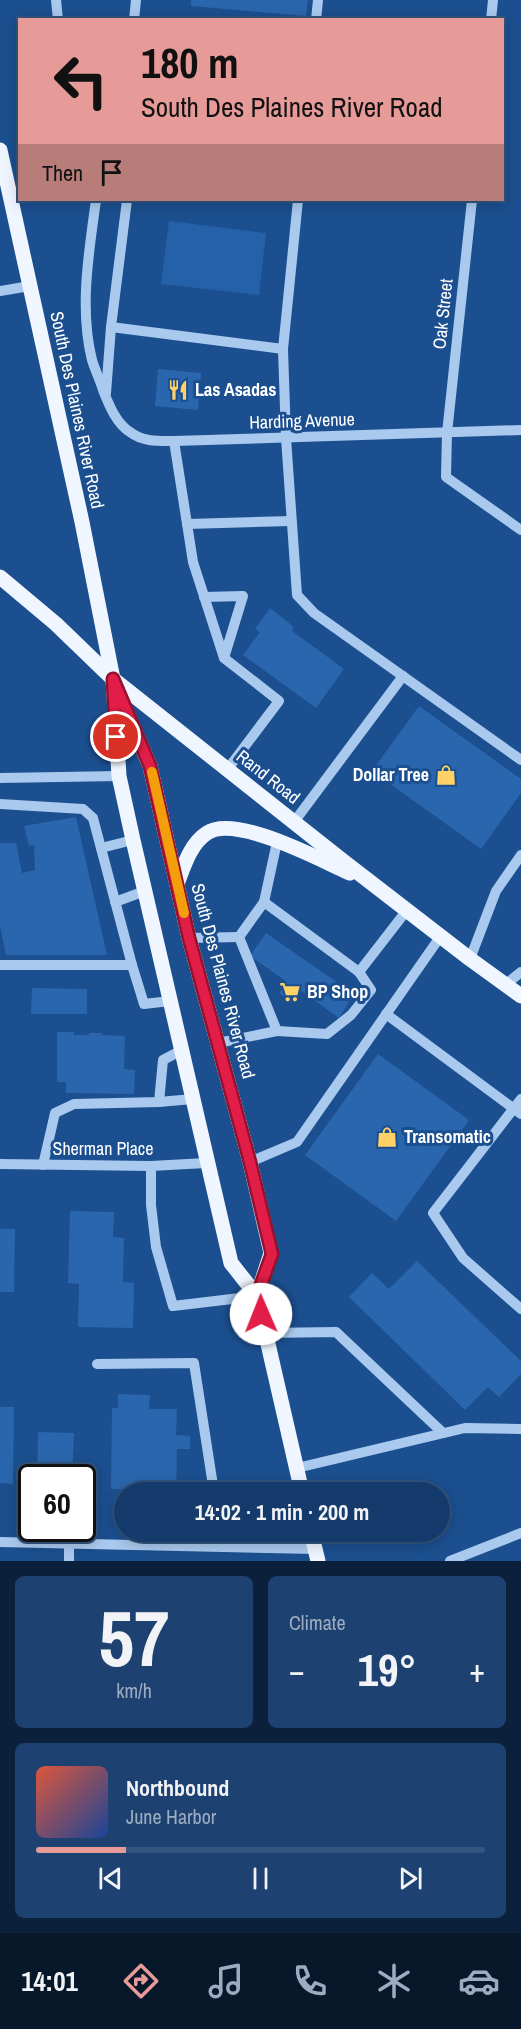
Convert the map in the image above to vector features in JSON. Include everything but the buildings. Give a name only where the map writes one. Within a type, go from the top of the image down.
[{"type":"main road","name":"South Des Plaines River Road","points":[[0,150],[5,199],[30,286],[82,522],[113,679],[119,776],[133,840],[231,1263],[257,1296],[300,1482]]},
{"type":"main road","name":"Rand Road","points":[[0,577],[56,624],[113,679],[440,937],[521,996]]},
{"type":"main road","name":"South Des Plaines River Road","points":[[113,679],[150,766],[189,938],[250,1162],[272,1254],[257,1296]]},
{"type":"main road","points":[[177,884],[186,859],[198,840],[216,828],[258,834],[371,883]]},
{"type":"street","points":[[56,0],[58,18]]},
{"type":"street","points":[[134,18],[136,0]]},
{"type":"street","points":[[316,18],[318,0]]},
{"type":"street","points":[[491,18],[493,0]]},
{"type":"street","name":"Harding Avenue","points":[[96,201],[86,288],[86,321],[92,360],[105,396],[115,416],[129,432],[150,441],[174,441],[521,430]]},
{"type":"street","points":[[105,396],[127,201]]},
{"type":"street","points":[[298,201],[283,349],[286,438],[297,595],[314,613],[521,760]]},
{"type":"street","name":"Oak Street","points":[[472,201],[447,433],[446,477],[521,530]]},
{"type":"street","points":[[0,291],[30,286]]},
{"type":"street","points":[[111,327],[283,349]]},
{"type":"street","points":[[174,441],[193,562],[224,658],[279,701],[227,770]]},
{"type":"street","points":[[187,524],[291,521]]},
{"type":"street","points":[[204,597],[243,596],[224,658]]},
{"type":"street","points":[[294,822],[403,676]]},
{"type":"street","points":[[0,778],[119,776]]},
{"type":"street","points":[[0,804],[83,809],[93,818],[144,1004],[170,1000]]},
{"type":"street","points":[[101,848],[133,840]]},
{"type":"street","points":[[239,937],[264,902],[277,842]]},
{"type":"street","points":[[470,959],[496,891],[521,855]]},
{"type":"street","points":[[115,902],[145,891]]},
{"type":"street","points":[[218,1043],[278,1031],[327,1034],[351,1015],[371,990],[359,972],[264,902]]},
{"type":"street","points":[[359,972],[407,910]]},
{"type":"street","points":[[189,938],[239,937]]},
{"type":"street","points":[[239,937],[278,1031]]},
{"type":"street","points":[[250,1162],[297,1142],[440,937]]},
{"type":"street","points":[[0,965],[132,965]]},
{"type":"street","points":[[505,985],[521,972]]},
{"type":"street","points":[[386,1014],[517,1111]]},
{"type":"street","points":[[159,1102],[163,1060],[182,1050]]},
{"type":"street","points":[[43,1165],[55,1113],[74,1104],[159,1102],[193,1098]]},
{"type":"street","points":[[521,1099],[517,1111],[433,1213],[463,1258],[521,1310]]},
{"type":"street","name":"Sherman Place","points":[[0,1164],[151,1166],[206,1163]]},
{"type":"street","points":[[151,1166],[151,1205],[156,1247],[173,1306],[257,1296]]},
{"type":"street","points":[[266,1333],[336,1332],[443,1433]]},
{"type":"street","points":[[97,1364],[194,1364],[212,1482]]},
{"type":"street","points":[[297,1468],[465,1428],[521,1429]]},
{"type":"street","points":[[450,1561],[521,1533]]},
{"type":"street","points":[[0,1542],[222,1547],[317,1555]]},
{"type":"street","points":[[221,1542],[222,1547]]},
{"type":"street","points":[[69,1544],[69,1561]]},
{"type":"shaded area","points":[[169,221],[266,233],[259,295],[161,284]]},
{"type":"slow traffic","points":[[152,772],[184,913]]},
{"type":"place","name":"Las Asadas","points":[[178,390]]},
{"type":"place","name":"Dollar Tree","points":[[446,775]]},
{"type":"place","name":"BP Shop","points":[[290,992]]},
{"type":"place","name":"Transomatic","points":[[387,1137]]},
{"type":"route","points":[[116,737],[113,679],[150,766],[189,938],[250,1162],[272,1254],[257,1296],[261,1314]]}]
